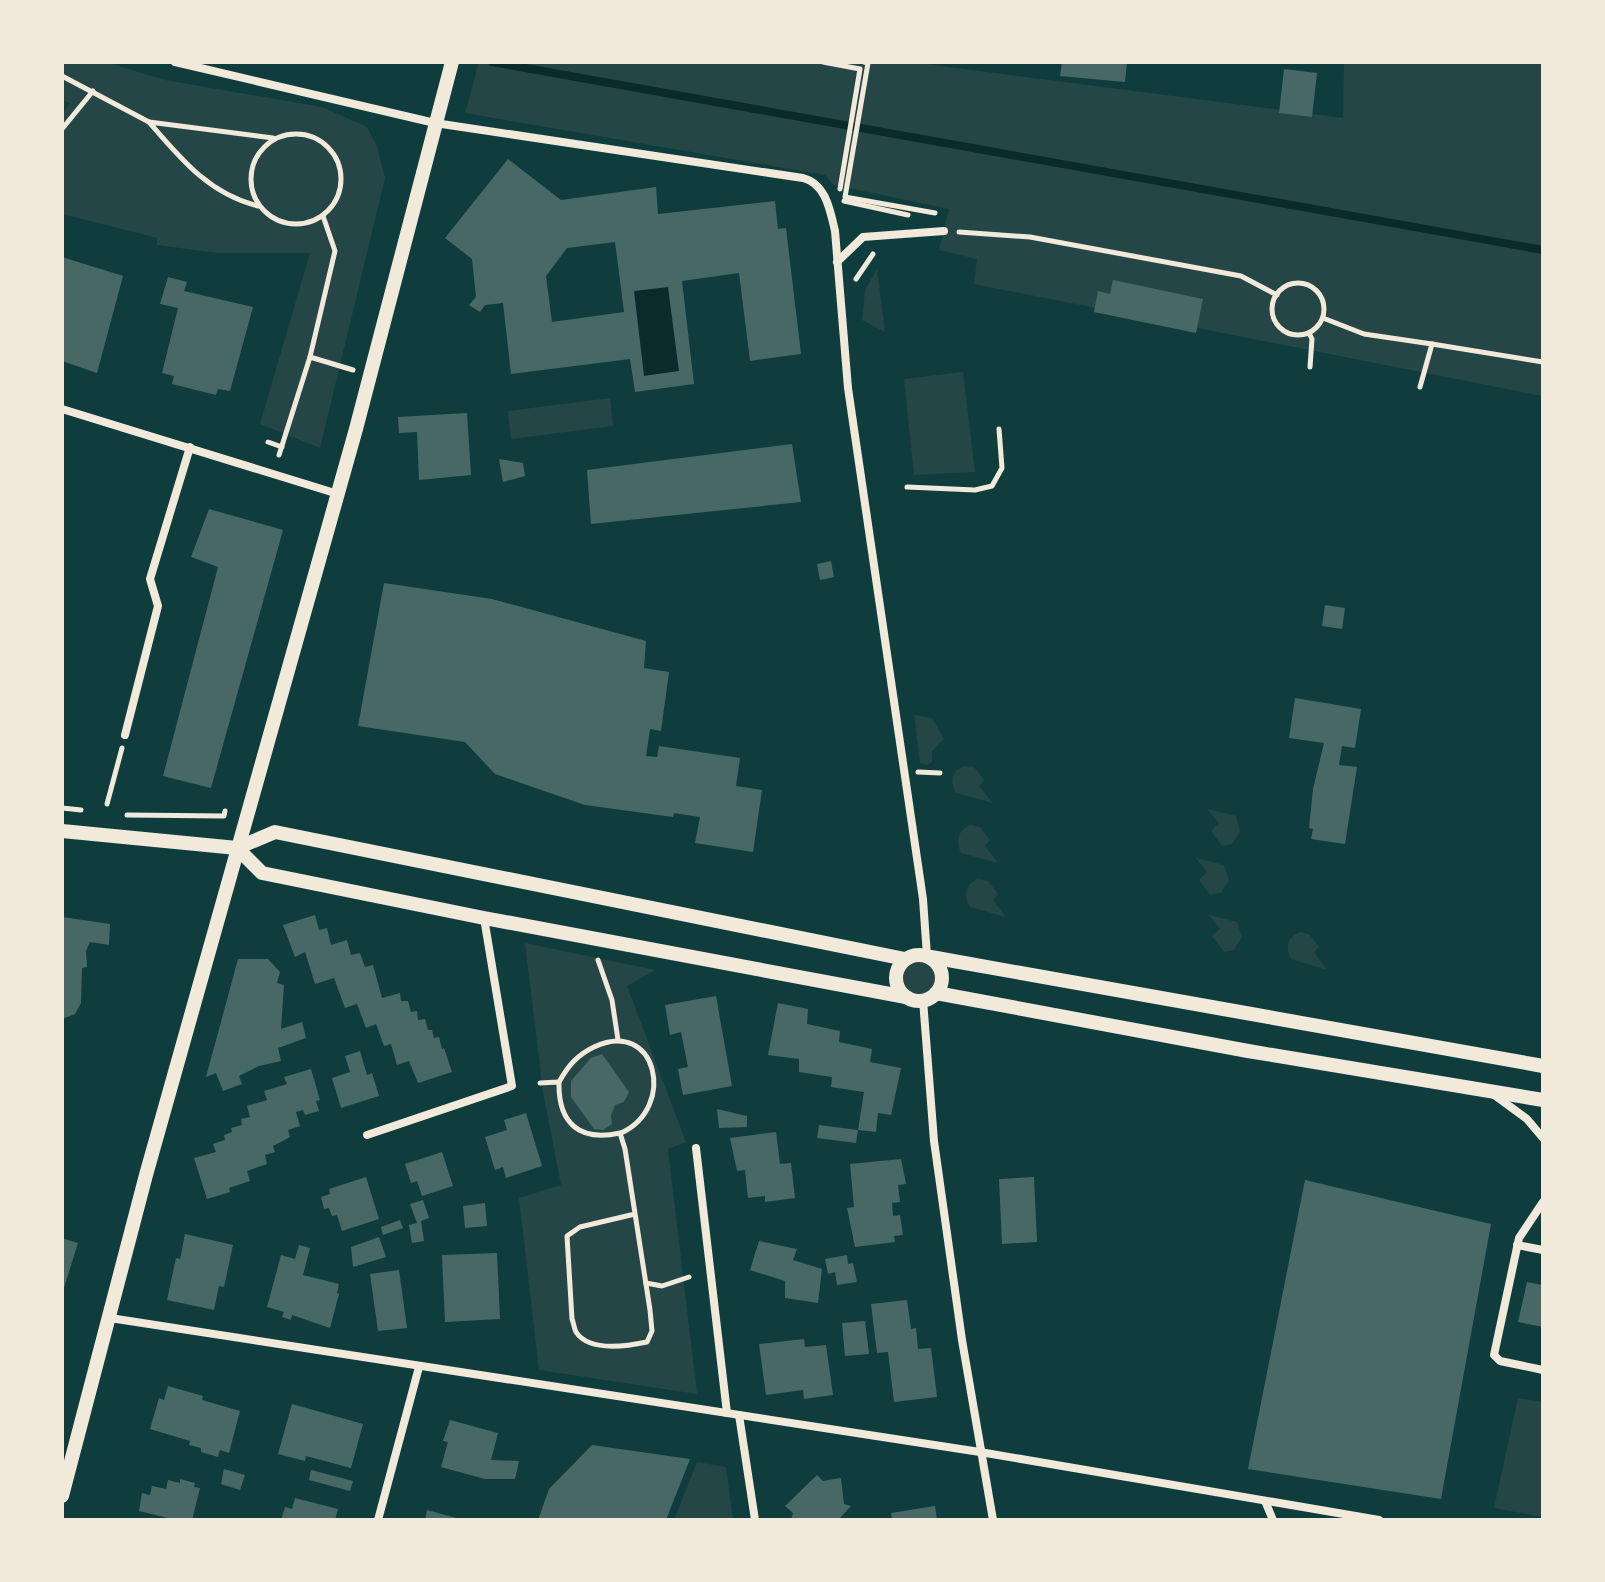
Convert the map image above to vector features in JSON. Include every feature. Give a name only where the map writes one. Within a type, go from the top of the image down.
[{"type":"street","points":[[175,62],[435,123],[814,181],[829,207],[835,231],[848,388],[929,957]]},
{"type":"street","points":[[62,1496],[146,1175],[371,375],[452,62]]},
{"type":"street","points":[[837,262],[863,237],[944,231]]},
{"type":"street","points":[[62,409],[338,494]]},
{"type":"street","points":[[125,735],[158,606],[150,579],[190,447]]},
{"type":"street","points":[[62,831],[237,848],[275,832],[905,959]]},
{"type":"street","points":[[237,848],[262,873],[484,918],[906,997],[930,997],[1543,1100]]},
{"type":"street","points":[[367,1135],[512,1086],[484,918]]},
{"type":"street","points":[[906,997],[900,992],[896,978],[900,964],[918,954],[1543,1066]]},
{"type":"street","points":[[929,957],[937,962],[943,976],[930,997],[934,1141],[993,1520]]},
{"type":"street","points":[[1489,1091],[1527,1119],[1543,1138]]},
{"type":"street","points":[[696,1148],[727,1413]]},
{"type":"street","points":[[1543,1202],[1527,1223],[1517,1245],[1494,1355],[1500,1361],[1543,1370]]},
{"type":"street","points":[[1517,1245],[1543,1250]]},
{"type":"street","points":[[110,1318],[980,1452],[1379,1520]]},
{"type":"street","points":[[378,1520],[419,1367]]},
{"type":"street","points":[[739,1415],[755,1520]]},
{"type":"street","points":[[1265,1501],[1273,1520]]},
{"type":"path","points":[[823,62],[860,69],[845,197],[948,215],[944,231],[1030,237],[1241,276],[1277,295]]},
{"type":"path","points":[[864,62],[868,63],[845,180],[839,194],[841,199],[886,211]]},
{"type":"path","points":[[62,76],[149,122],[189,168],[235,200],[259,206]]},
{"type":"path","points":[[62,129],[93,91]]},
{"type":"path","points":[[149,122],[275,138],[305,134],[319,139],[331,149],[339,162],[342,177],[340,192],[333,205],[323,216],[310,223],[282,223],[259,206],[252,192],[254,161],[275,138]]},
{"type":"path","points":[[279,455],[310,357],[335,251],[323,216]]},
{"type":"path","points":[[851,288],[859,272],[882,247]]},
{"type":"path","points":[[1290,285],[1306,285],[1314,289],[1323,302],[1323,318],[1309,333],[1293,335],[1279,326],[1273,311],[1277,295],[1290,285]]},
{"type":"path","points":[[1323,318],[1364,334],[1543,362]]},
{"type":"path","points":[[1309,333],[1312,339],[1310,367]]},
{"type":"path","points":[[1420,387],[1432,344]]},
{"type":"path","points":[[310,357],[371,375]]},
{"type":"path","points":[[907,487],[975,490],[992,486],[1002,468],[999,429]]},
{"type":"path","points":[[268,442],[282,447]]},
{"type":"path","points":[[107,804],[125,735]]},
{"type":"path","points":[[118,815],[224,816],[227,803],[248,808]]},
{"type":"path","points":[[62,808],[90,811]]},
{"type":"path","points":[[598,958],[612,1000],[618,1040]]},
{"type":"path","points":[[611,1040],[642,1051],[654,1075],[650,1104],[643,1118],[620,1133],[607,1136],[587,1134],[571,1126],[562,1112],[559,1082],[570,1063],[583,1052],[611,1040]]},
{"type":"path","points":[[540,1083],[559,1082]]},
{"type":"path","points":[[620,1133],[625,1149],[646,1283],[652,1331],[647,1342],[600,1345],[585,1340],[576,1332],[572,1319],[567,1236],[580,1227],[635,1214]]},
{"type":"path","points":[[646,1283],[662,1286],[689,1277]]},
{"type":"shaded area","points":[[62,62],[105,62],[165,80],[322,107],[367,127],[377,146],[385,178],[320,448],[260,424],[310,253],[218,253],[157,245],[157,238],[62,214],[62,113],[70,103],[62,100]]},
{"type":"shaded area","points":[[479,62],[910,62],[1343,118],[1344,62],[1543,62],[1543,396],[974,284],[977,259],[939,250],[949,209],[834,185],[825,175],[465,113]]},
{"type":"shaded area","points":[[877,269],[885,332],[862,320],[865,290]]},
{"type":"shaded area","points":[[668,287],[679,371],[644,376],[634,291]]},
{"type":"shaded area","points":[[963,372],[975,472],[914,475],[904,379]]},
{"type":"shaded area","points":[[610,398],[613,426],[511,439],[508,411]]},
{"type":"shaded area","points":[[914,715],[932,718],[944,739],[932,751],[932,762],[927,765],[920,763]]},
{"type":"shaded area","points":[[964,766],[974,767],[984,780],[979,786],[993,803],[956,793],[953,777]]},
{"type":"shaded area","points":[[1207,809],[1236,816],[1240,831],[1232,844],[1222,846],[1211,831],[1219,823]]},
{"type":"shaded area","points":[[970,825],[980,827],[990,840],[985,846],[998,863],[961,853],[959,837],[962,830]]},
{"type":"shaded area","points":[[1196,858],[1224,865],[1229,880],[1221,893],[1210,895],[1199,880],[1207,872]]},
{"type":"shaded area","points":[[978,879],[988,881],[998,894],[993,900],[1006,917],[970,907],[966,890]]},
{"type":"shaded area","points":[[1209,915],[1237,922],[1242,937],[1234,950],[1224,952],[1212,936],[1220,929]]},
{"type":"shaded area","points":[[1300,932],[1309,934],[1319,947],[1314,952],[1327,970],[1291,959],[1288,943]]},
{"type":"shaded area","points":[[525,943],[655,970],[627,986],[686,1142],[668,1149],[697,1394],[539,1370],[519,1198],[561,1185],[543,1092]]},
{"type":"shaded area","points":[[919,956],[935,962],[941,978],[935,994],[919,1000],[903,994],[897,978],[903,962]]},
{"type":"shaded area","points":[[1518,1398],[1543,1402],[1543,1517],[1494,1508]]},
{"type":"shaded area","points":[[697,1462],[726,1467],[733,1520],[674,1520]]},
{"type":"building","points":[[1062,62],[1127,62],[1125,82],[1060,76]]},
{"type":"building","points":[[1284,69],[1317,73],[1312,117],[1279,113]]},
{"type":"building","points":[[508,159],[561,200],[656,187],[658,214],[775,201],[778,229],[786,228],[801,354],[750,361],[739,273],[682,281],[694,384],[635,392],[630,359],[511,374],[503,303],[485,305],[480,312],[469,305],[476,297],[472,259],[445,238]],"holes":[[[615,242],[624,312],[552,322],[546,276],[567,248]],[[668,287],[679,371],[644,376],[634,291]]]},
{"type":"building","points":[[62,257],[123,276],[97,373],[62,361]]},
{"type":"building","points":[[168,277],[187,282],[184,291],[253,307],[230,391],[218,389],[216,395],[172,384],[174,376],[162,373],[178,308],[160,304]]},
{"type":"building","points":[[1113,280],[1203,299],[1196,333],[1094,312],[1098,291],[1110,294]]},
{"type":"building","points":[[467,413],[471,475],[419,480],[417,432],[399,433],[398,417]]},
{"type":"building","points":[[792,444],[801,502],[591,524],[587,470]]},
{"type":"building","points":[[499,459],[523,463],[525,476],[503,482]]},
{"type":"building","points":[[209,509],[283,530],[211,788],[163,776],[218,567],[191,557]]},
{"type":"building","points":[[831,561],[834,577],[820,580],[817,564]]},
{"type":"building","points":[[384,583],[492,599],[646,641],[644,668],[669,672],[661,731],[650,729],[646,756],[657,757],[659,746],[740,758],[736,786],[762,790],[753,852],[695,843],[700,817],[674,813],[673,817],[585,805],[495,774],[465,742],[358,726]]},
{"type":"building","points":[[1325,605],[1345,608],[1342,629],[1322,626]]},
{"type":"building","points":[[1295,698],[1361,709],[1355,748],[1342,746],[1339,765],[1357,767],[1345,844],[1311,839],[1313,829],[1309,828],[1313,789],[1324,743],[1289,738]]},
{"type":"building","points":[[315,915],[319,930],[327,928],[331,945],[347,940],[351,955],[360,953],[365,967],[373,965],[382,998],[400,993],[401,1001],[408,1001],[411,1012],[417,1011],[418,1020],[425,1019],[434,1038],[439,1037],[452,1072],[418,1083],[409,1061],[397,1065],[391,1044],[384,1046],[376,1024],[366,1028],[357,1004],[345,1008],[334,978],[315,984],[305,952],[295,957],[283,925]]},
{"type":"building","points":[[62,917],[110,924],[109,945],[90,942],[86,951],[87,967],[82,968],[81,1003],[75,1014],[62,1019]]},
{"type":"building","points":[[238,959],[268,959],[280,972],[277,983],[284,985],[281,1029],[302,1022],[306,1038],[278,1048],[281,1061],[259,1066],[239,1076],[242,1084],[223,1091],[216,1073],[206,1077]]},
{"type":"building","points":[[716,996],[732,1086],[683,1095],[678,1069],[688,1067],[681,1032],[670,1035],[665,1005]]},
{"type":"building","points":[[778,1003],[808,1009],[807,1024],[840,1031],[839,1042],[872,1049],[870,1062],[901,1068],[891,1115],[878,1113],[876,1132],[858,1130],[864,1092],[831,1087],[832,1077],[799,1072],[799,1059],[768,1055]]},
{"type":"building","points":[[360,1051],[367,1075],[372,1073],[379,1096],[341,1108],[332,1078],[350,1072],[345,1056]]},
{"type":"building","points":[[602,1054],[629,1092],[624,1102],[615,1105],[612,1124],[603,1130],[594,1129],[571,1097],[571,1081],[591,1058]]},
{"type":"building","points":[[311,1069],[320,1100],[316,1101],[319,1111],[305,1115],[303,1110],[296,1112],[300,1126],[288,1130],[290,1137],[273,1146],[275,1152],[265,1155],[267,1164],[247,1171],[250,1181],[229,1188],[230,1192],[207,1199],[194,1158],[216,1152],[213,1144],[225,1140],[224,1135],[232,1132],[231,1128],[242,1125],[241,1119],[250,1117],[247,1106],[267,1100],[264,1091],[287,1084],[284,1077]]},
{"type":"building","points":[[717,1109],[747,1116],[747,1127],[719,1128]]},
{"type":"building","points":[[526,1113],[542,1166],[506,1178],[503,1167],[495,1170],[485,1137],[507,1130],[504,1120]]},
{"type":"building","points":[[819,1125],[858,1130],[856,1143],[817,1138]]},
{"type":"building","points":[[776,1132],[780,1164],[791,1163],[795,1198],[765,1202],[765,1196],[748,1198],[745,1170],[737,1171],[730,1138]]},
{"type":"building","points":[[442,1152],[453,1186],[422,1196],[417,1181],[411,1183],[405,1164]]},
{"type":"building","points":[[901,1159],[906,1184],[898,1185],[900,1202],[892,1203],[893,1216],[900,1215],[903,1235],[894,1236],[895,1242],[855,1247],[847,1208],[854,1207],[850,1164]]},
{"type":"building","points":[[366,1177],[379,1219],[342,1231],[337,1215],[332,1216],[329,1208],[324,1209],[321,1197],[330,1194],[329,1189]]},
{"type":"building","points":[[1034,1177],[1037,1242],[1002,1244],[999,1179]]},
{"type":"building","points":[[1305,1180],[1491,1224],[1441,1499],[1248,1469]]},
{"type":"building","points":[[423,1200],[429,1218],[421,1221],[424,1241],[412,1243],[409,1225],[417,1223],[410,1204]]},
{"type":"building","points":[[485,1203],[487,1226],[465,1228],[463,1206]]},
{"type":"building","points":[[400,1220],[403,1228],[383,1235],[381,1227]]},
{"type":"building","points":[[185,1234],[233,1245],[224,1287],[219,1286],[214,1310],[167,1300]]},
{"type":"building","points":[[379,1237],[386,1257],[353,1267],[351,1247]]},
{"type":"building","points":[[62,1238],[78,1243],[63,1291],[62,1291]]},
{"type":"building","points":[[759,1241],[797,1249],[793,1260],[822,1269],[818,1303],[785,1298],[785,1281],[750,1270]]},
{"type":"building","points":[[299,1245],[310,1248],[303,1275],[339,1284],[330,1328],[292,1315],[291,1320],[282,1317],[284,1312],[267,1307],[281,1255],[295,1259]]},
{"type":"building","points":[[497,1253],[500,1319],[445,1322],[442,1255]]},
{"type":"building","points":[[847,1255],[848,1264],[853,1263],[857,1282],[837,1285],[835,1272],[828,1274],[825,1259]]},
{"type":"building","points":[[399,1270],[407,1328],[378,1331],[370,1274]]},
{"type":"building","points":[[1527,1282],[1543,1285],[1543,1327],[1518,1322]]},
{"type":"building","points":[[907,1300],[911,1329],[916,1328],[918,1349],[931,1348],[937,1397],[894,1402],[888,1352],[877,1353],[871,1304]]},
{"type":"building","points":[[865,1321],[869,1354],[845,1356],[842,1323]]},
{"type":"building","points":[[804,1339],[805,1347],[826,1345],[833,1395],[804,1399],[803,1390],[766,1395],[759,1344]]},
{"type":"building","points":[[168,1386],[240,1411],[229,1453],[220,1450],[218,1457],[201,1452],[201,1448],[189,1445],[190,1441],[150,1429],[159,1398],[164,1400]]},
{"type":"building","points":[[292,1404],[363,1424],[351,1468],[306,1456],[305,1461],[278,1454]]},
{"type":"building","points":[[450,1420],[498,1433],[491,1460],[519,1461],[515,1479],[485,1479],[441,1467],[448,1442],[443,1441]]},
{"type":"building","points":[[592,1445],[690,1459],[666,1520],[538,1520],[549,1489]]},
{"type":"building","points":[[224,1469],[245,1475],[240,1490],[221,1484]]},
{"type":"building","points":[[311,1470],[353,1481],[350,1491],[309,1480]]},
{"type":"building","points":[[817,1475],[823,1481],[841,1478],[844,1504],[851,1506],[838,1520],[791,1520],[793,1513],[785,1506]]},
{"type":"building","points":[[180,1479],[195,1483],[194,1487],[200,1488],[192,1520],[176,1520],[139,1511],[142,1493],[150,1495],[152,1486],[166,1489],[168,1480],[180,1483]]},
{"type":"building","points":[[295,1498],[338,1509],[335,1520],[281,1520],[285,1507],[292,1509]]},
{"type":"building","points":[[935,1506],[937,1520],[892,1520],[891,1513]]},
{"type":"building","points":[[427,1510],[460,1519],[460,1520],[425,1520]]},
{"type":"waterway","points":[[492,62],[1543,250]]}]
